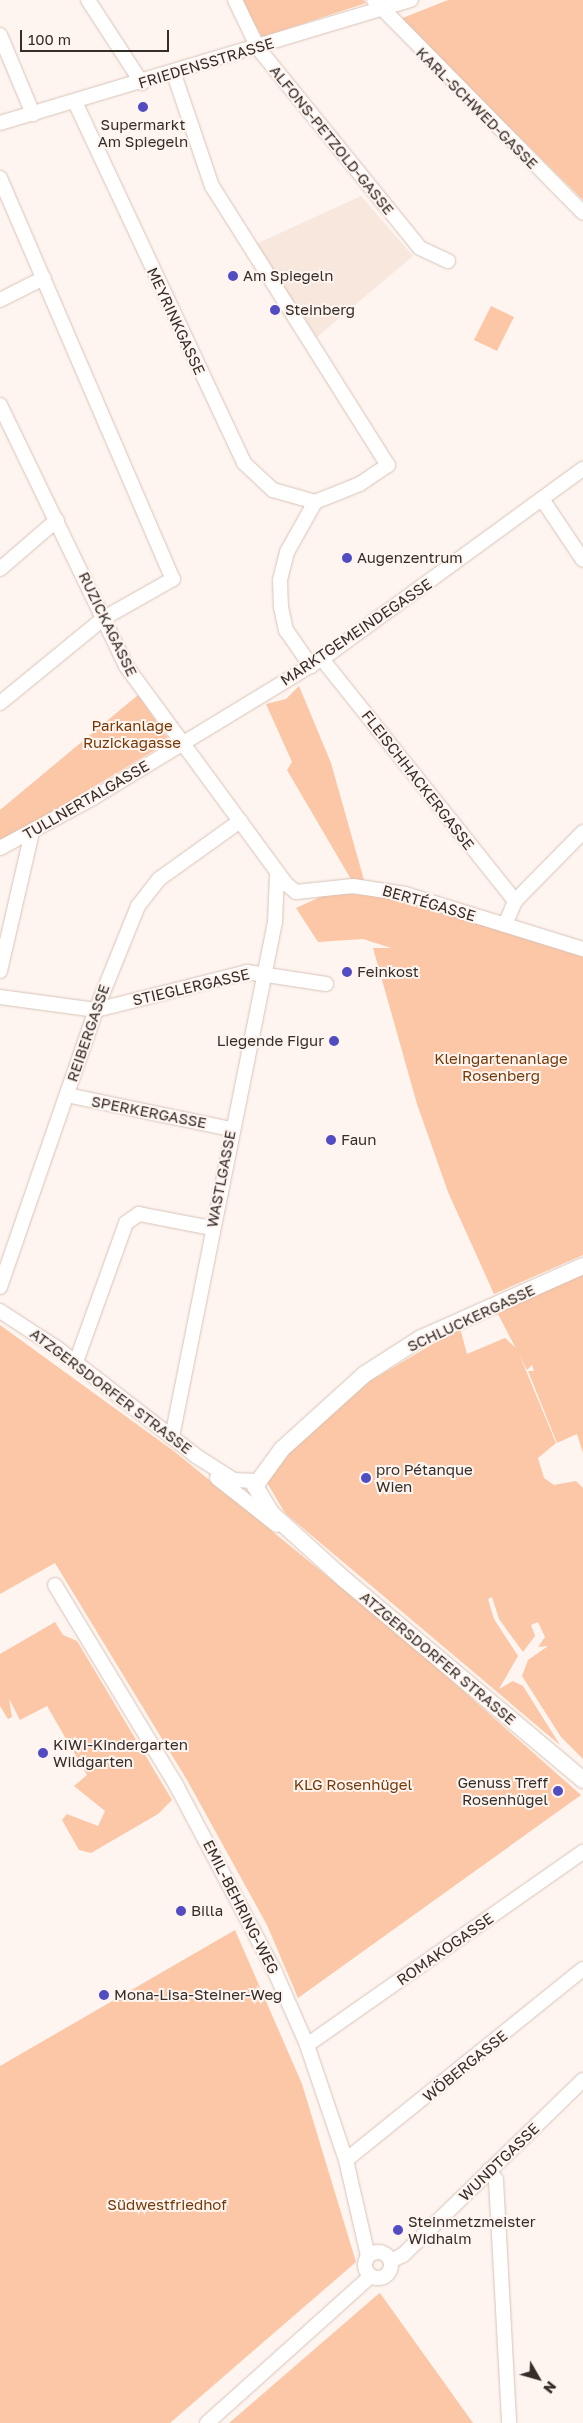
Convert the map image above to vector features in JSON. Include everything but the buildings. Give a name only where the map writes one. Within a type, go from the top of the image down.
[{"type":"main road","name":"SCHLUCKERGASSE","points":[[255,1481],[296,1436],[365,1374],[421,1338],[583,1266]]},
{"type":"main road","name":"ATZGERSDORFER STRASSE","points":[[255,1481],[261,1501],[294,1534],[583,1780]]},
{"type":"street","points":[[88,0],[142,82]]},
{"type":"street","name":"ALFONS-PETZOLD-GASSE","points":[[235,0],[258,48],[420,248],[448,261]]},
{"type":"street","name":"FRIEDENSSTRASSE","points":[[0,123],[174,74],[258,48],[377,5],[411,0]]},
{"type":"street","name":"KARL-SCHWED-GASSE","points":[[377,5],[583,213]]},
{"type":"street","points":[[0,35],[33,114]]},
{"type":"street","points":[[174,74],[212,186],[388,465],[360,484],[315,502]]},
{"type":"street","name":"MEYRINKGASSE","points":[[75,102],[244,463],[273,490],[315,502]]},
{"type":"street","points":[[0,178],[173,579],[104,618],[0,703]]},
{"type":"street","points":[[0,300],[44,278]]},
{"type":"street","name":"RUZICKAGASSE","points":[[0,405],[126,666],[181,745],[240,821],[277,874]]},
{"type":"street","name":"MARKTGEMEINDEGASSE","points":[[273,689],[316,662],[583,469]]},
{"type":"street","points":[[542,499],[583,560]]},
{"type":"street","name":"FLEISCHHACKERGASSE","points":[[315,502],[287,552],[279,592],[286,630],[316,662],[515,901]]},
{"type":"street","points":[[0,569],[57,520]]},
{"type":"street","name":"TULLNERTALGASSE","points":[[0,848],[32,832],[273,689]]},
{"type":"street","name":"REIBERGASSE","points":[[0,1288],[96,1010],[138,906],[159,879],[240,821]]},
{"type":"street","points":[[0,971],[32,832]]},
{"type":"street","points":[[505,925],[515,901],[583,832]]},
{"type":"street","points":[[277,874],[296,892]]},
{"type":"street","name":"WASTLGASSE","points":[[172,1437],[211,1228],[275,922],[277,874]]},
{"type":"street","name":"BERTÉGASSE","points":[[296,892],[377,888],[583,949]]},
{"type":"street","name":"WASTLGASSE","points":[[275,922],[296,892]]},
{"type":"street","name":"STIEGLERGASSE","points":[[0,997],[96,1010],[247,972],[326,984]]},
{"type":"street","name":"SPERKERGASSE","points":[[67,1095],[231,1129]]},
{"type":"street","points":[[76,1362],[126,1222],[139,1214],[211,1228]]},
{"type":"street","name":"ATZGERSDORFER STRASSE","points":[[0,1311],[76,1362],[196,1456],[244,1500],[294,1534]]},
{"type":"street","name":"ATZGERSDORFER STRASSE","points":[[196,1456],[234,1480],[255,1481]]},
{"type":"street","name":"EMIL-BEHRING-WEG","points":[[55,1585],[176,1785],[275,1972],[308,2045],[346,2160],[368,2256]]},
{"type":"street","name":"ROMAKOGASSE","points":[[308,2045],[583,1852]]},
{"type":"street","name":"WÖBERGASSE","points":[[346,2160],[583,1969]]},
{"type":"street","name":"WUNDTGASSE","points":[[391,2261],[403,2255],[583,2080]]},
{"type":"street","points":[[490,2170],[496,2180],[509,2423]]},
{"type":"street","points":[[207,2423],[371,2276],[384,2276],[391,2261],[381,2252],[368,2256],[365,2268],[371,2276]]},
{"type":"shaded area","points":[[361,196],[413,256],[317,337],[256,244]]},
{"type":"green space","points":[[241,0],[364,0],[366,3],[262,37]]},
{"type":"green space","points":[[448,0],[583,0],[583,200],[400,19]]},
{"type":"green space","points":[[491,306],[514,317],[497,351],[474,340]]},
{"type":"green space","points":[[299,686],[331,763],[364,880],[352,881],[287,770],[292,762],[266,704],[286,699]]},
{"type":"green space","name":"Parkanlage Ruzickagasse","points":[[138,695],[170,741],[0,843],[0,810]]},
{"type":"green space","name":"Kleingartenanlage Rosenberg","points":[[329,893],[391,896],[583,957],[583,1255],[494,1294],[448,1192],[417,1104],[373,948],[391,948],[363,939],[318,942],[296,908]]},
{"type":"green space","points":[[583,1274],[583,1453],[577,1434],[557,1443],[528,1371],[534,1371],[532,1365],[527,1370],[498,1314],[468,1324]]},
{"type":"green space","name":"KLG Rosenhügel","points":[[0,1325],[175,1452],[408,1642],[581,1795],[298,1998],[267,1925],[187,1780],[55,1563],[0,1594]]},
{"type":"green space","points":[[460,1328],[467,1354],[505,1338],[517,1349],[556,1443],[538,1458],[544,1478],[554,1485],[576,1481],[583,1488],[583,1759],[561,1737],[522,1676],[528,1660],[548,1646],[538,1647],[545,1637],[538,1622],[531,1625],[535,1636],[523,1652],[499,1619],[492,1597],[488,1599],[494,1619],[518,1656],[499,1689],[513,1681],[523,1686],[560,1745],[285,1513],[266,1481],[273,1464],[358,1388]]},
{"type":"green space","points":[[55,1622],[63,1635],[77,1641],[172,1800],[158,1814],[91,1853],[79,1850],[62,1820],[67,1814],[98,1826],[105,1811],[74,1786],[87,1775],[47,1706],[20,1720],[9,1699],[12,1717],[8,1719],[0,1706],[0,1654]]},
{"type":"green space","name":"Südwestfriedhof","points":[[235,1930],[302,2084],[356,2262],[170,2423],[0,2423],[0,2066]]},
{"type":"green space","points":[[380,2293],[473,2423],[229,2423],[376,2296]]},
{"type":"place","name":"Supermarkt Am Spiegeln","points":[[143,107]]},
{"type":"place","name":"Am Spiegeln","points":[[233,276]]},
{"type":"place","name":"Steinberg","points":[[275,310]]},
{"type":"place","name":"Augenzentrum","points":[[347,558]]},
{"type":"place","name":"Feinkost","points":[[347,972]]},
{"type":"place","name":"Liegende Figur","points":[[334,1041]]},
{"type":"place","name":"Faun","points":[[331,1140]]},
{"type":"place","name":"pro Pétanque Wien","points":[[366,1478]]},
{"type":"place","name":"KIWI-Kindergarten Wildgarten","points":[[43,1753]]},
{"type":"place","name":"Genuss Treff Rosenhügel","points":[[558,1791]]},
{"type":"place","name":"Billa","points":[[181,1911]]},
{"type":"place","name":"Mona-Lisa-Steiner-Weg","points":[[104,1995]]},
{"type":"place","name":"Steinmetzmeister Widhalm","points":[[398,2230]]}]
